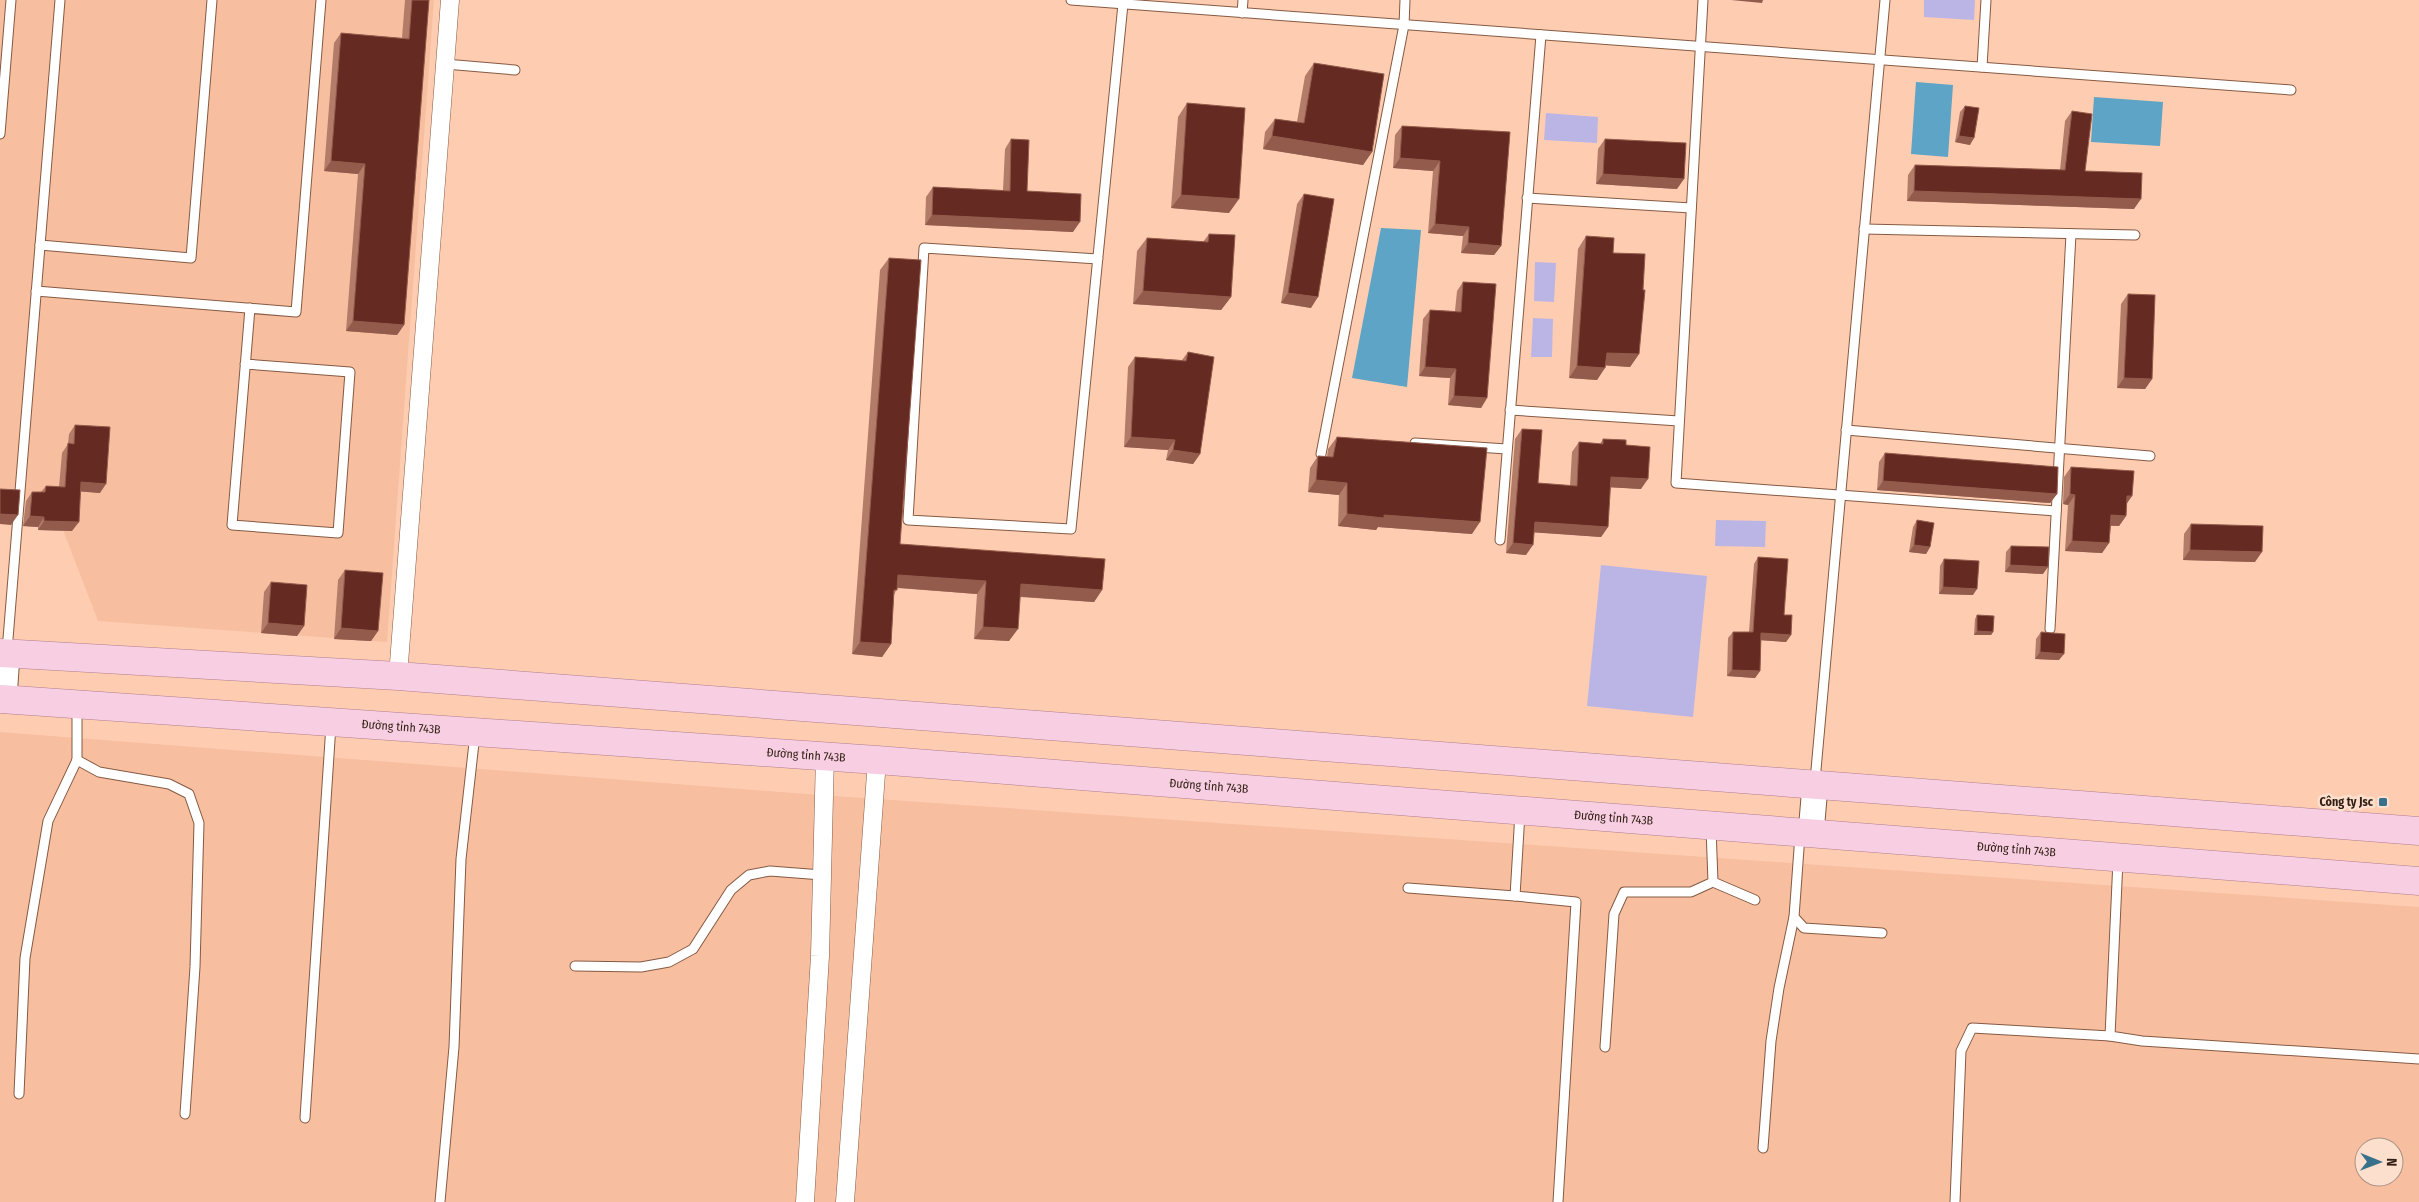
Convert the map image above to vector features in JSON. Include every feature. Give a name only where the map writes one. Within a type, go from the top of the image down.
[{"type":"main road","points":[[2,699],[3,654],[398,676],[2419,832]]},
{"type":"main road","name":"Đường tỉnh 743B","points":[[2,699],[331,720],[825,756],[2419,881]]},
{"type":"main road","points":[[1806,833],[1814,786]]},
{"type":"street","points":[[398,676],[450,0]]},
{"type":"street","points":[[805,1202],[820,956],[825,756]]},
{"type":"street","points":[[845,1202],[877,760]]},
{"type":"lane","points":[[0,134],[10,0]]},
{"type":"lane","points":[[3,654],[60,0]]},
{"type":"lane","points":[[40,245],[190,258],[212,0]]},
{"type":"lane","points":[[36,291],[296,312],[321,0]]},
{"type":"lane","points":[[1071,0],[2291,90]]},
{"type":"lane","points":[[1242,13],[1243,0]]},
{"type":"lane","points":[[1321,454],[1329,438],[1404,25],[1405,0]]},
{"type":"lane","points":[[1703,0],[1676,483],[2056,511]]},
{"type":"lane","points":[[1814,786],[1885,0]]},
{"type":"lane","points":[[1982,67],[1986,0]]},
{"type":"lane","points":[[1098,259],[924,248],[908,520],[1071,529],[1098,259],[1123,4]]},
{"type":"lane","points":[[1500,540],[1541,35]]},
{"type":"lane","points":[[445,64],[515,70]]},
{"type":"lane","points":[[1528,198],[1691,208]]},
{"type":"lane","points":[[1864,229],[2134,235]]},
{"type":"lane","points":[[2050,629],[2070,234]]},
{"type":"lane","points":[[245,364],[350,372],[338,533],[232,525],[245,364],[250,308]]},
{"type":"lane","points":[[1510,410],[1679,421]]},
{"type":"lane","points":[[1846,430],[2150,456]]},
{"type":"lane","points":[[1401,442],[1507,449]]},
{"type":"lane","points":[[20,1094],[25,958],[48,821],[77,760],[77,703]]},
{"type":"lane","points":[[305,1118],[331,720]]},
{"type":"lane","points":[[440,1202],[454,1047],[460,859],[476,731]]},
{"type":"lane","points":[[77,760],[99,772],[169,784],[189,794],[199,823],[195,967],[185,1114]]},
{"type":"lane","points":[[1515,896],[1520,810]]},
{"type":"lane","points":[[1711,826],[1713,882]]},
{"type":"lane","points":[[1763,1148],[1771,1041],[1779,988],[1794,918],[1806,833]]},
{"type":"lane","points":[[2110,1036],[2118,858]]},
{"type":"lane","points":[[575,966],[641,967],[669,962],[694,949],[731,890],[749,875],[770,871],[822,876]]},
{"type":"lane","points":[[1605,1047],[1614,914],[1624,892],[1691,892],[1713,882],[1755,900]]},
{"type":"lane","points":[[1408,888],[1576,902],[1558,1202]]},
{"type":"lane","points":[[1794,918],[1804,928],[1882,932]]},
{"type":"lane","points":[[1955,1202],[1960,1050],[1972,1028],[2110,1036],[2142,1041],[2419,1059]]},
{"type":"shaded area","points":[[0,0],[434,0],[387,642],[98,621],[58,517],[0,514]]},
{"type":"shaded area","points":[[1924,0],[1975,0],[1974,20],[1924,17]]},
{"type":"shaded area","points":[[1546,113],[1598,117],[1597,143],[1544,140]]},
{"type":"shaded area","points":[[1535,262],[1556,263],[1554,302],[1534,301]]},
{"type":"shaded area","points":[[1533,318],[1553,319],[1552,357],[1531,357]]},
{"type":"shaded area","points":[[1716,520],[1766,521],[1765,547],[1715,546]]},
{"type":"shaded area","points":[[1601,565],[1707,576],[1693,717],[1587,706]]},
{"type":"shaded area","points":[[0,732],[820,795],[2419,907],[2419,1202],[0,1202]]},
{"type":"water","points":[[1916,82],[1953,85],[1948,157],[1911,154]]},
{"type":"water","points":[[2094,97],[2163,102],[2160,146],[2091,142]]},
{"type":"water","points":[[1381,228],[1421,230],[1407,387],[1352,378]]},
{"type":"building","points":[[412,0],[429,0],[404,325],[353,321],[365,164],[331,161],[341,33],[409,39]]},
{"type":"building","points":[[1314,63],[1384,74],[1372,152],[1272,136],[1275,119],[1304,123]]},
{"type":"building","points":[[1187,103],[1245,108],[1239,199],[1181,195]]},
{"type":"building","points":[[1965,106],[1979,108],[1974,138],[1959,136]]},
{"type":"building","points":[[2072,111],[2092,114],[2085,171],[2142,173],[2141,199],[1914,191],[1915,165],[2065,170]]},
{"type":"building","points":[[1402,126],[1510,132],[1501,246],[1468,243],[1469,227],[1435,224],[1440,161],[1400,158]]},
{"type":"building","points":[[1011,139],[1029,140],[1027,191],[1081,194],[1080,222],[932,215],[933,187],[1010,191]]},
{"type":"building","points":[[1605,139],[1686,143],[1684,179],[1603,174]]},
{"type":"building","points":[[1304,194],[1334,199],[1318,297],[1288,293]]},
{"type":"building","points":[[1209,234],[1235,235],[1231,297],[1143,291],[1147,238],[1208,242]]},
{"type":"building","points":[[1586,236],[1614,238],[1613,253],[1645,254],[1643,290],[1645,290],[1639,354],[1607,353],[1605,368],[1577,366]]},
{"type":"building","points":[[889,258],[921,260],[900,544],[1105,559],[1102,590],[1021,584],[1018,629],[983,627],[986,581],[898,575],[897,590],[894,590],[891,644],[860,642]]},
{"type":"building","points":[[1463,282],[1496,284],[1487,398],[1454,396],[1456,369],[1425,367],[1430,310],[1461,312]]},
{"type":"building","points":[[2128,294],[2155,295],[2152,379],[2124,378]]},
{"type":"building","points":[[1188,352],[1214,357],[1200,454],[1173,450],[1175,440],[1131,437],[1135,357],[1186,361]]},
{"type":"building","points":[[75,425],[110,427],[106,484],[81,482],[79,522],[44,521],[44,517],[30,516],[32,492],[45,492],[46,486],[65,487],[68,443],[74,444]]},
{"type":"building","points":[[1522,429],[1542,430],[1538,483],[1577,486],[1579,442],[1603,444],[1603,439],[1626,440],[1626,445],[1650,447],[1648,479],[1611,477],[1608,527],[1535,522],[1533,545],[1513,543]]},
{"type":"building","points":[[1337,437],[1487,448],[1480,522],[1384,515],[1384,518],[1347,514],[1347,483],[1316,480],[1318,456],[1333,457]]},
{"type":"building","points":[[1885,453],[2058,467],[2057,494],[1883,481]]},
{"type":"building","points":[[2071,467],[2134,471],[2132,496],[2127,496],[2126,516],[2111,515],[2109,543],[2072,541],[2075,495],[2070,494]]},
{"type":"building","points":[[0,489],[20,490],[18,515],[0,514]]},
{"type":"building","points":[[1917,520],[1934,523],[1930,547],[1914,545]]},
{"type":"building","points":[[2191,524],[2263,526],[2262,552],[2190,550]]},
{"type":"building","points":[[2011,546],[2049,547],[2048,567],[2010,565]]},
{"type":"building","points":[[1758,557],[1788,559],[1784,615],[1792,615],[1791,635],[1761,633],[1760,671],[1732,670],[1733,632],[1753,632]]},
{"type":"building","points":[[1944,559],[1979,561],[1977,589],[1943,587]]},
{"type":"building","points":[[345,570],[383,573],[378,631],[341,628]]},
{"type":"building","points":[[271,582],[307,585],[304,626],[268,623]]},
{"type":"building","points":[[1977,615],[1994,616],[1993,632],[1977,631]]},
{"type":"building","points":[[2041,632],[2065,634],[2064,654],[2040,652]]},
{"type":"place","name":"Công ty Jsc","points":[[2383,802]]}]
